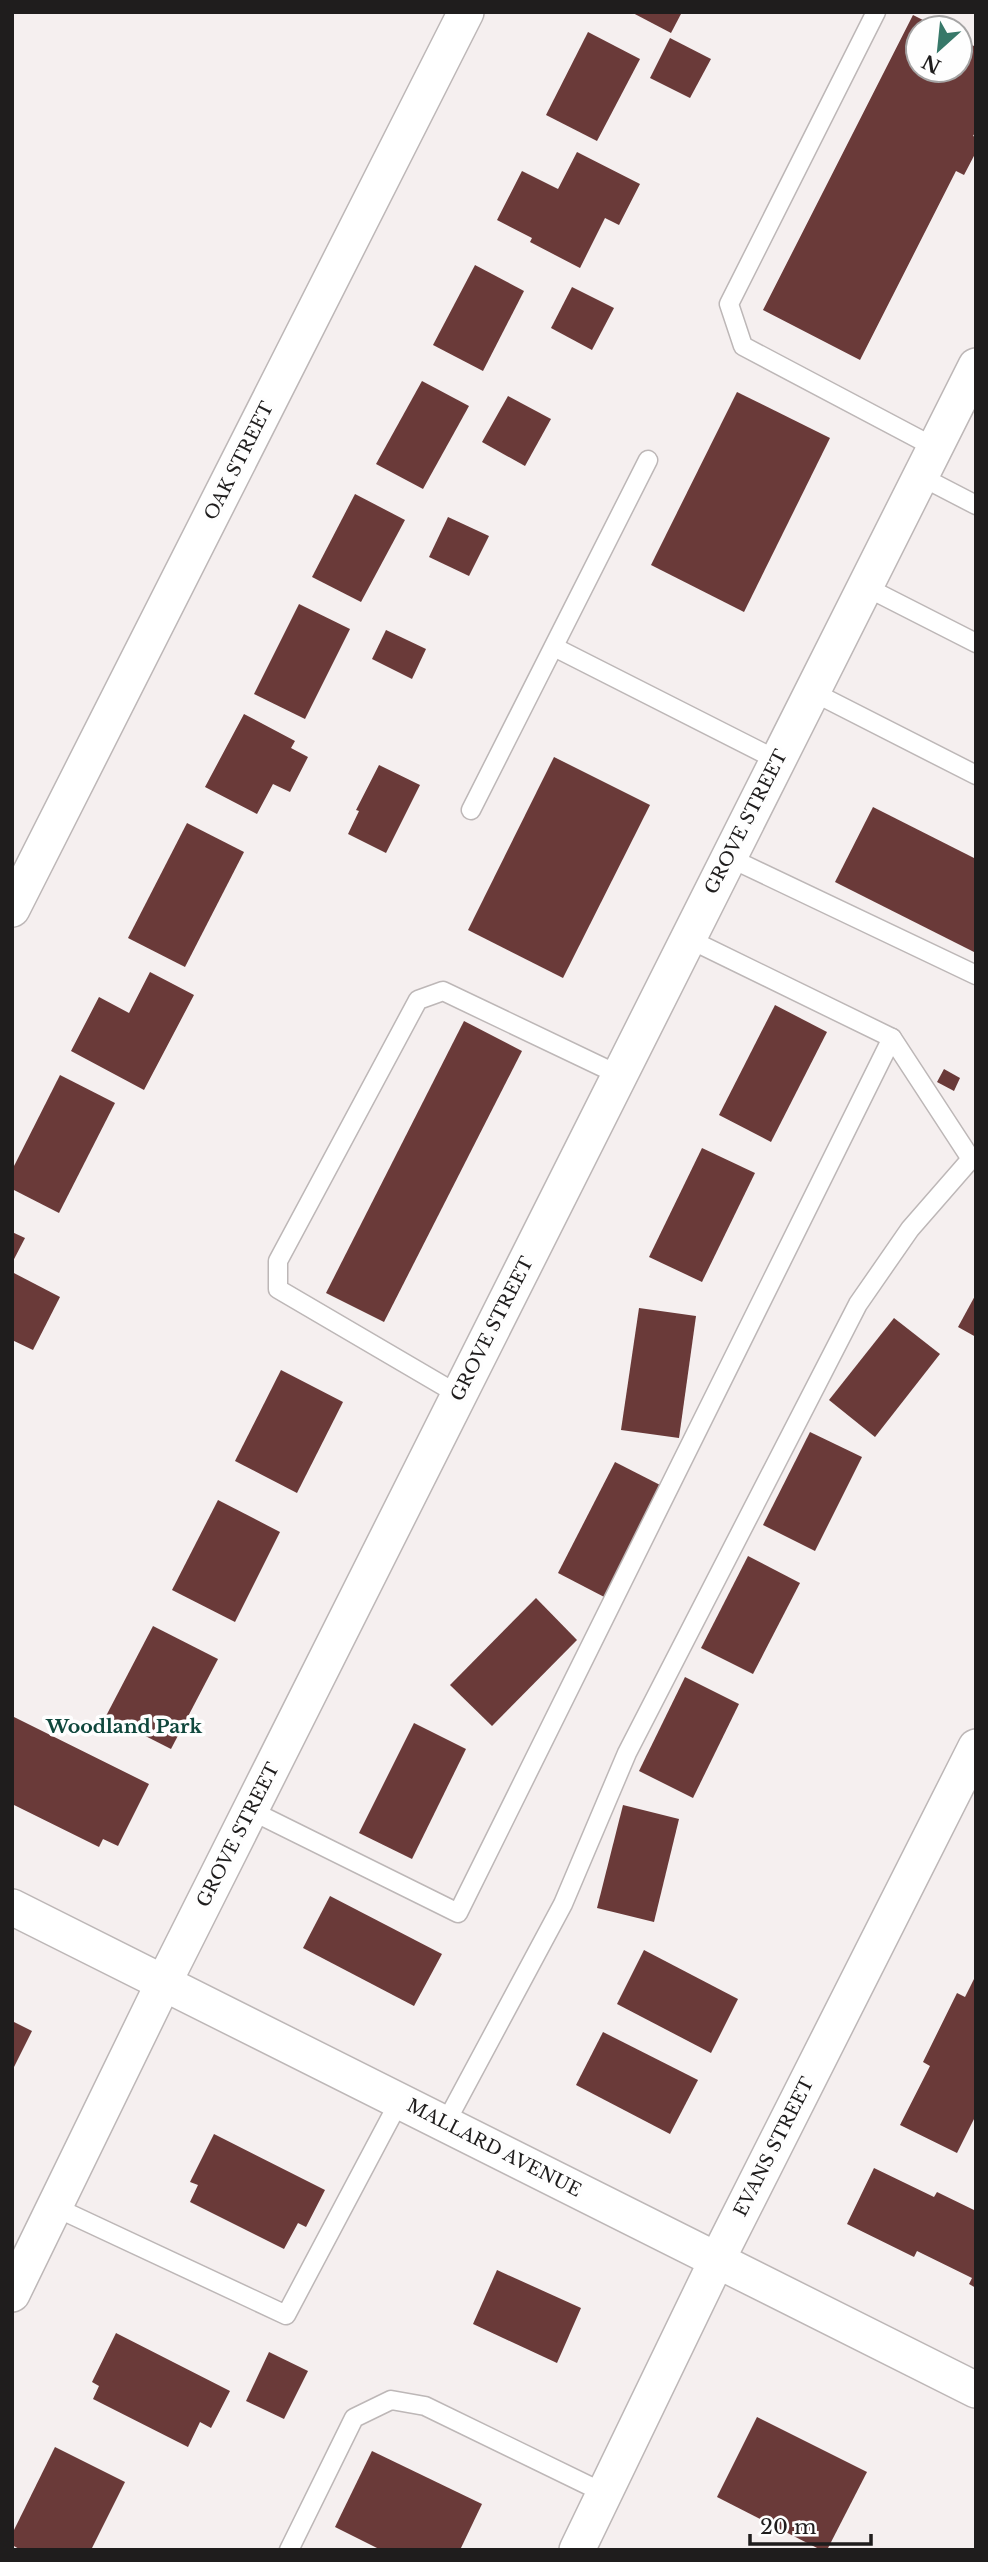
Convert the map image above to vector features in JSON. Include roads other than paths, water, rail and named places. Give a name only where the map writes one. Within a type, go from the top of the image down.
[{"type":"street","name":"OAK STREET","points":[[12,909],[466,12]]},
{"type":"street","name":"GROVE STREET","points":[[12,2294],[250,1810],[976,366]]},
{"type":"street","name":"EVANS STREET","points":[[577,2550],[717,2260],[976,1747]]},
{"type":"street","name":"MALLARD AVENUE","points":[[12,1906],[976,2390]]},
{"type":"lane","points":[[876,12],[729,304],[743,345],[927,462],[976,505]]},
{"type":"lane","points":[[471,810],[648,460]]},
{"type":"lane","points":[[864,586],[976,643]]},
{"type":"lane","points":[[554,647],[777,760]]},
{"type":"lane","points":[[811,691],[976,775]]},
{"type":"lane","points":[[729,857],[976,975]]},
{"type":"lane","points":[[446,2123],[563,1904],[627,1753],[858,1304],[910,1229],[973,1159],[892,1038],[687,939]]},
{"type":"lane","points":[[459,1395],[278,1289],[278,1261],[418,1000],[443,991],[619,1075]]},
{"type":"lane","points":[[250,1810],[458,1913],[892,1038]]},
{"type":"lane","points":[[55,2207],[286,2315],[400,2100]]},
{"type":"lane","points":[[289,2550],[354,2418],[391,2400],[425,2406],[604,2493]]},
{"type":"district","name":"Woodland Park","points":[[124,1726]]}]
